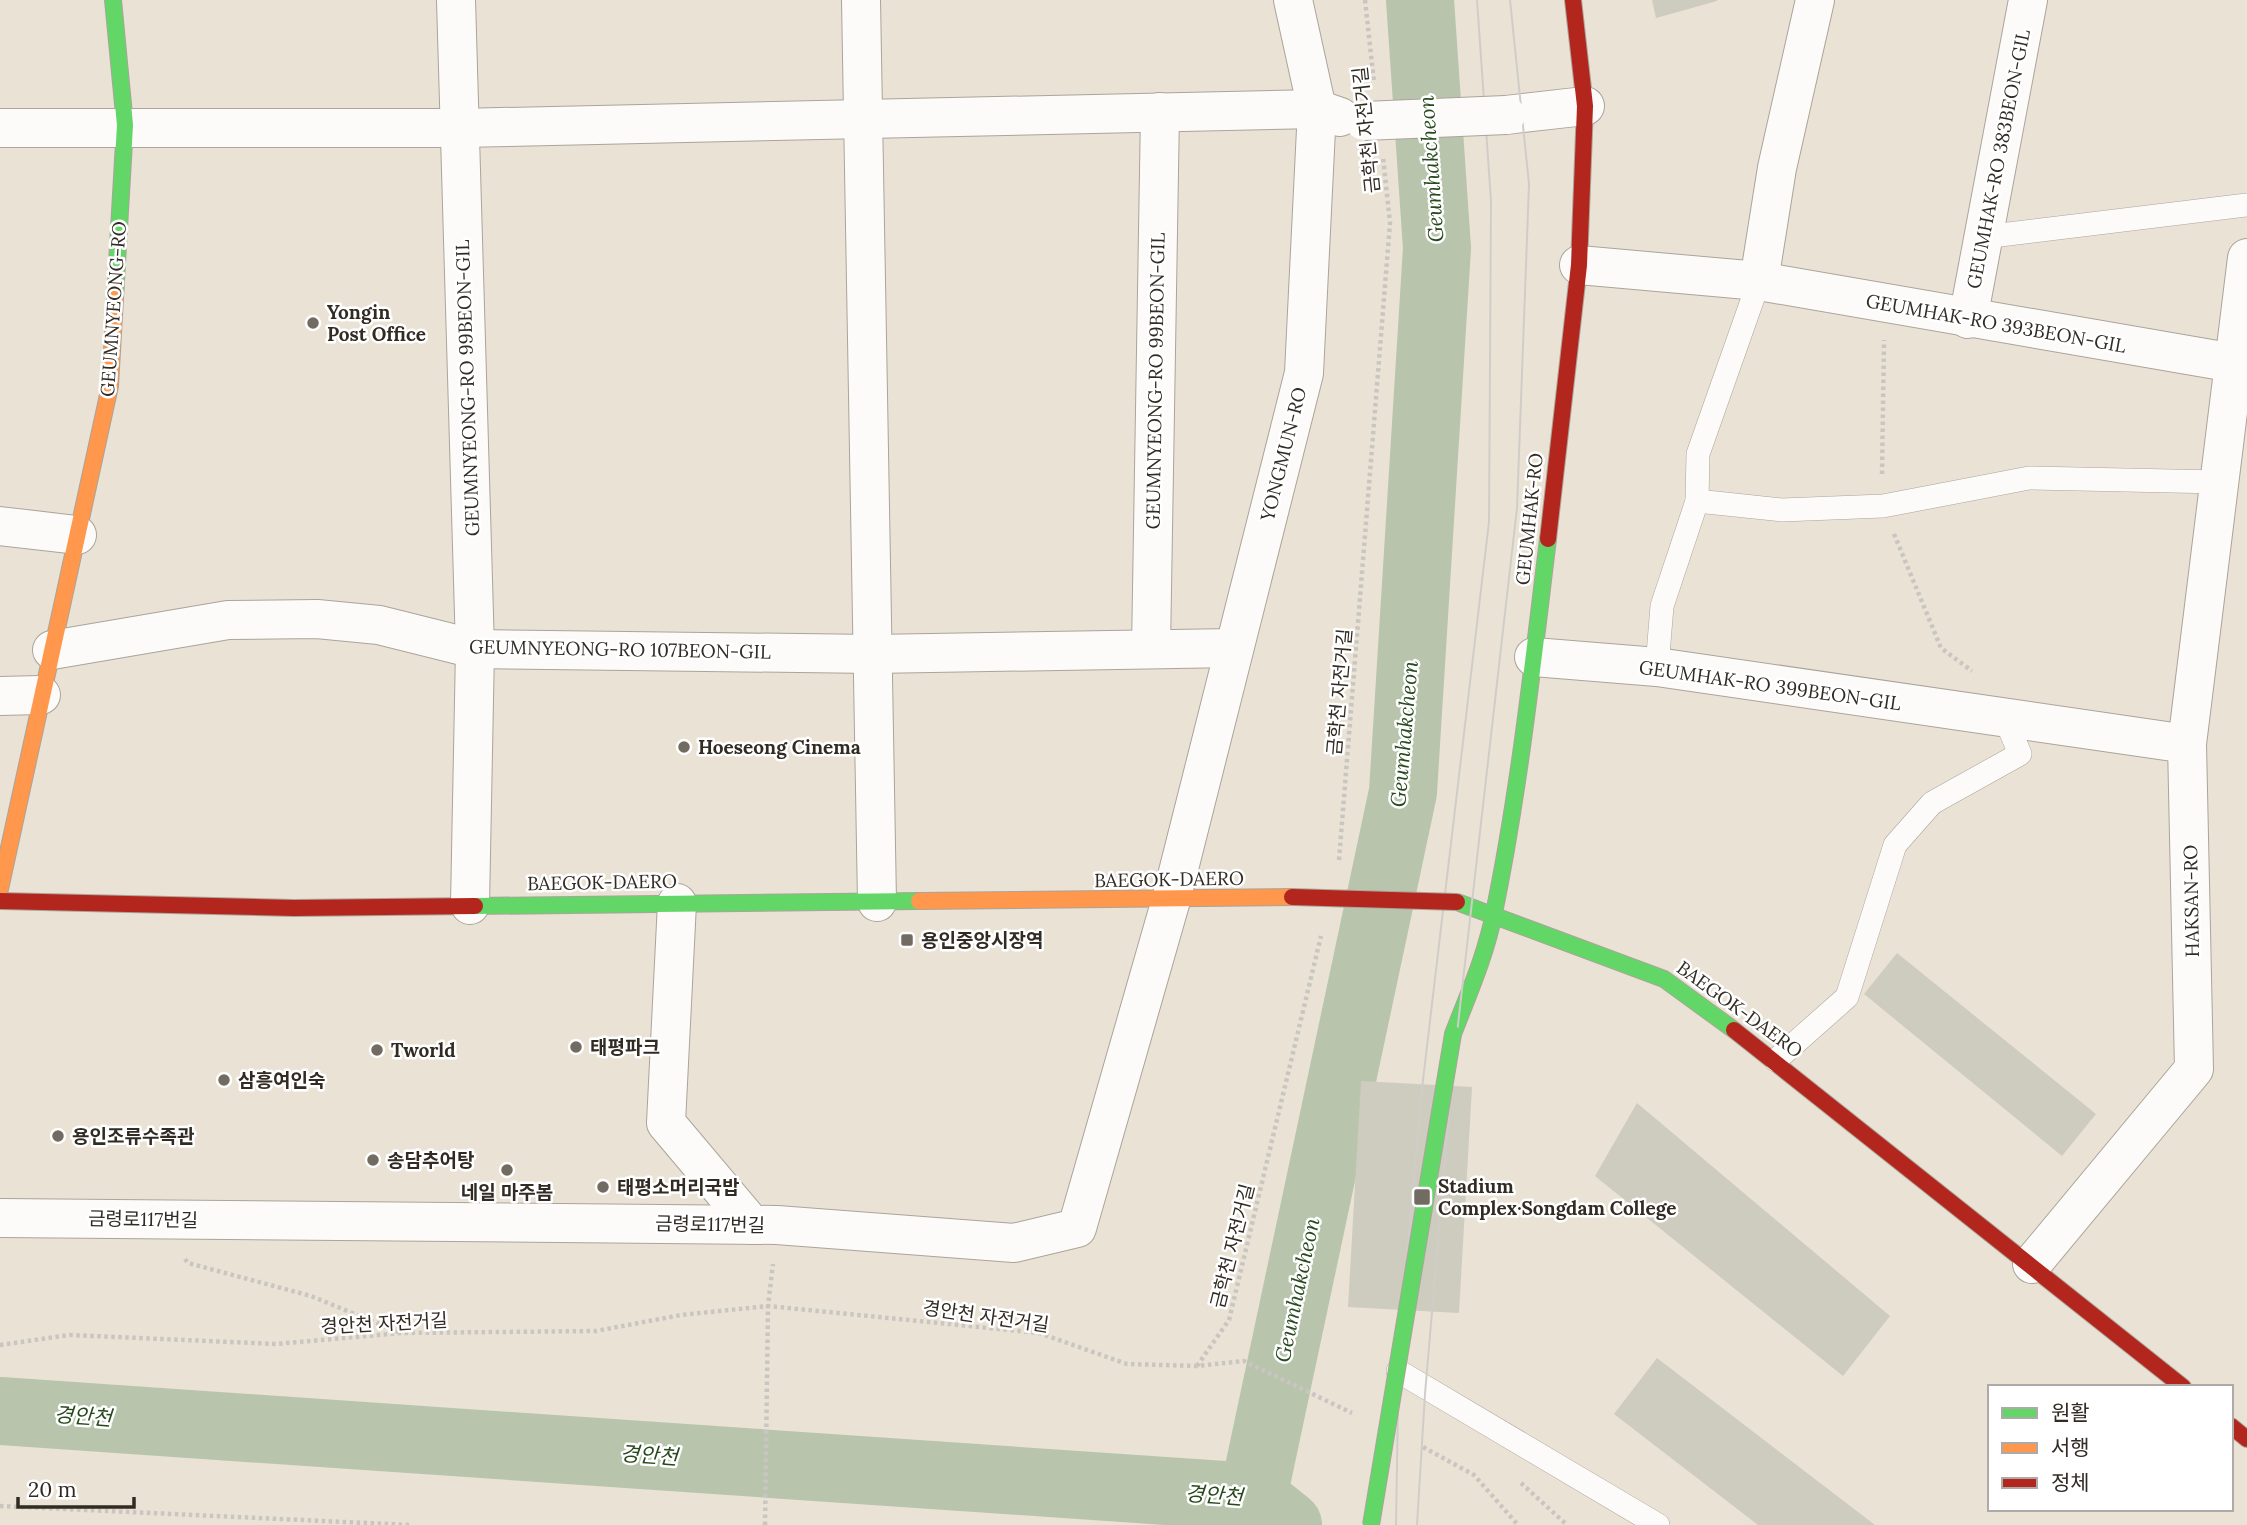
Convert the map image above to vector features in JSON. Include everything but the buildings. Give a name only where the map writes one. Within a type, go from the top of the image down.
[{"type":"main road","name":"GEUMNYEONG-RO","points":[[0,890],[110,386],[125,125],[113,0]]},
{"type":"main road","name":"GEUMHAK-RO","points":[[1371,1525],[1453,1034],[1476,975],[1494,915],[1534,657],[1579,265],[1584,106],[1573,0]]},
{"type":"main road","name":"BAEGOK-DAERO","points":[[0,901],[295,908],[677,902],[1171,901],[1292,897],[1457,902],[1664,979],[1776,1060],[2181,1385]]},
{"type":"main road","points":[[2233,1428],[2247,1439]]},
{"type":"street","name":"GEUMNYEONG-RO 99BEON-GIL","points":[[456,0],[475,649],[470,905]]},
{"type":"street","points":[[861,0],[877,902]]},
{"type":"street","name":"YONGMUN-RO","points":[[1171,901],[1304,373],[1317,109],[1293,0]]},
{"type":"street","points":[[1759,281],[1777,168],[1815,0]]},
{"type":"street","name":"GEUMHAK-RO 383BEON-GIL","points":[[1968,319],[2028,0]]},
{"type":"street","points":[[0,128],[125,125],[459,128],[1317,109],[1349,121],[1506,115],[1584,106]]},
{"type":"street","name":"GEUMNYEONG-RO 99BEON-GIL","points":[[1151,649],[1160,112]]},
{"type":"street","name":"HAKSAN-RO","points":[[2032,1264],[2194,1069],[2187,744],[2219,482],[2241,367],[2247,258]]},
{"type":"street","name":"GEUMHAK-RO 393BEON-GIL","points":[[1579,265],[1759,281],[2241,367]]},
{"type":"street","points":[[0,526],[76,535]]},
{"type":"street","name":"GEUMNYEONG-RO 107BEON-GIL","points":[[52,650],[228,621],[317,619],[379,625],[475,649],[873,654],[1234,648]]},
{"type":"street","name":"GEUMHAK-RO 399BEON-GIL","points":[[1534,657],[1657,667],[2187,744]]},
{"type":"street","points":[[0,696],[41,695]]},
{"type":"street","name":"금령로117번길","points":[[0,1217],[752,1225],[1014,1243],[1077,1228],[1171,901]]},
{"type":"street","points":[[677,902],[666,1123],[752,1225]]},
{"type":"lane","points":[[1984,237],[2247,205]]},
{"type":"lane","points":[[1657,667],[1662,606],[1697,501],[1698,454],[1759,281]]},
{"type":"lane","points":[[1697,501],[1795,510],[1883,506],[2029,478],[2219,482]]},
{"type":"lane","points":[[1776,1060],[1847,997],[1895,845],[1932,803],[2020,754],[2006,718]]},
{"type":"lane","points":[[1398,1371],[1658,1525]]},
{"type":"path","name":"금학천 자전거길","points":[[1336,873],[1390,223],[1374,119],[1365,0]]},
{"type":"path","name":"금학천 자전거길","points":[[1197,1366],[1229,1320],[1323,927]]},
{"type":"path","points":[[143,1219],[188,1263],[311,1296],[401,1333]]},
{"type":"path","name":"경안천 자전거길","points":[[0,1345],[70,1335],[276,1345],[401,1333],[596,1331],[681,1315],[768,1306],[1039,1333],[1127,1364],[1197,1366],[1244,1362],[1357,1416]]},
{"type":"path","points":[[765,1525],[768,1306]]},
{"type":"path","points":[[1419,1446],[1474,1475],[1518,1525]]},
{"type":"path","points":[[0,1506],[410,1525]]},
{"type":"waterway","name":"Geumhakcheon","points":[[1253,1497],[1403,792],[1437,248],[1420,0]]},
{"type":"waterway","name":"경안천","points":[[0,1411],[1253,1497],[1288,1525]]},
{"type":"tram line","points":[[1396,1525],[1399,1345],[1421,1097],[1489,522],[1491,201],[1477,0]]},
{"type":"tram line","points":[[1417,1525],[1425,1394],[1452,1077],[1517,508],[1529,184],[1510,0]]},
{"type":"traffic: fast","points":[[113,0],[125,125],[115,298]]},
{"type":"traffic: fast","points":[[1453,1034],[1486,944],[1503,867],[1525,727],[1548,539]]},
{"type":"traffic: fast","points":[[475,906],[919,901]]},
{"type":"traffic: fast","points":[[1457,902],[1664,979],[1734,1030]]},
{"type":"traffic: fast","points":[[1371,1525],[1453,1034]]},
{"type":"traffic: slow","points":[[0,889],[110,386],[115,298]]},
{"type":"traffic: slow","points":[[919,901],[1292,897]]},
{"type":"traffic: jam","points":[[1548,539],[1579,265],[1585,106],[1573,0]]},
{"type":"traffic: jam","points":[[1292,897],[1457,902]]},
{"type":"traffic: jam","points":[[0,901],[294,908],[475,906]]},
{"type":"traffic: jam","points":[[1734,1030],[2180,1385]]},
{"type":"traffic: jam","points":[[2233,1428],[2247,1439]]},
{"type":"place","name":"Yongin Post Office","points":[[313,323]]},
{"type":"place","name":"Hoeseong Cinema","points":[[684,747]]},
{"type":"place","name":"용인중앙시장역","points":[[907,940]]},
{"type":"place","name":"태평파크","points":[[576,1047]]},
{"type":"place","name":"Tworld","points":[[377,1050]]},
{"type":"place","name":"삼흥여인숙","points":[[224,1080]]},
{"type":"place","name":"용인조류수족관","points":[[58,1136]]},
{"type":"place","name":"송담추어탕","points":[[373,1160]]},
{"type":"place","name":"네일 마주봄","points":[[507,1170]]},
{"type":"place","name":"태평소머리국밥","points":[[603,1187]]},
{"type":"place","name":"Stadium Complex·Songdam College","points":[[1422,1197]]}]
